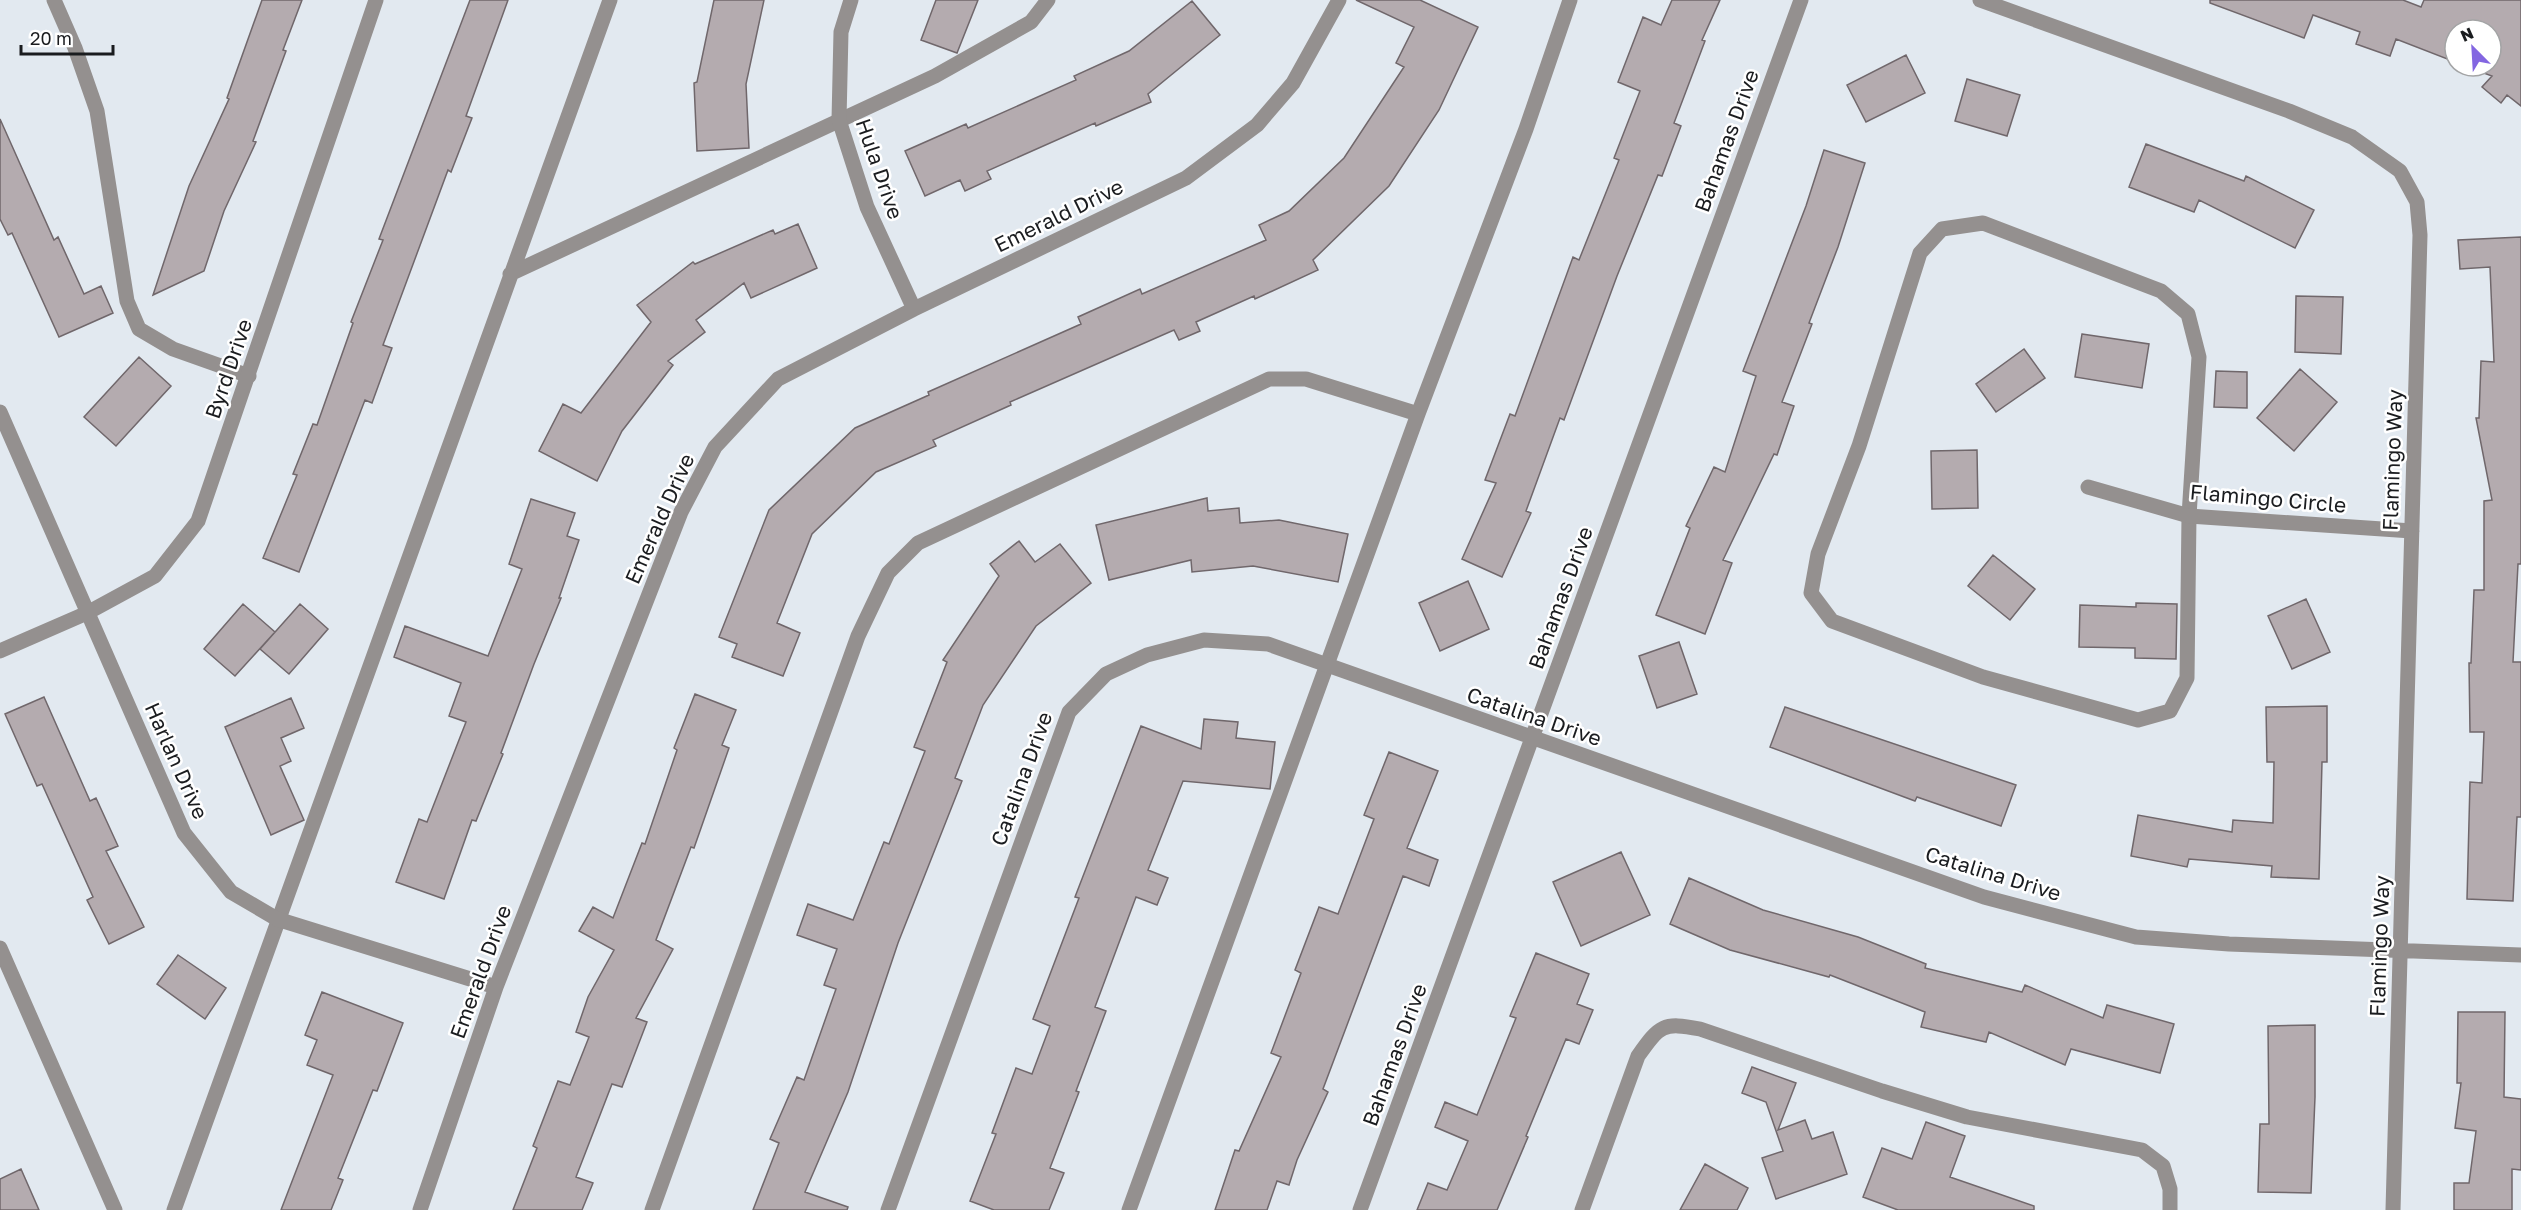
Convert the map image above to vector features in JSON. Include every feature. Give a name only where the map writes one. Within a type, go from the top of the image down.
[{"type":"street","points":[[54,0],[75,48],[97,111],[127,301],[139,329],[173,349],[249,376]]},
{"type":"street","name":"Byrd Drive","points":[[0,651],[87,613],[155,576],[198,521],[376,0]]},
{"type":"street","points":[[174,1210],[610,0]]},
{"type":"street","name":"Hula Drive","points":[[851,0],[841,33],[839,120],[867,207],[914,309]]},
{"type":"street","points":[[510,274],[935,76],[1031,22],[1048,0]]},
{"type":"street","name":"Emerald Drive","points":[[420,1210],[496,987],[681,512],[715,447],[778,379],[914,309],[1186,178],[1257,125],[1293,82],[1339,0]]},
{"type":"street","points":[[1129,1210],[1418,414],[1526,129],[1570,0]]},
{"type":"street","name":"Bahamas Drive","points":[[1360,1210],[1801,0]]},
{"type":"street","name":"Flamingo Way","points":[[1980,0],[2289,111],[2352,137],[2400,171],[2417,202],[2420,235],[2393,1210]]},
{"type":"street","points":[[1983,223],[2161,291],[2188,314],[2199,357],[2189,516],[2187,678],[2170,711],[2138,720],[1983,677],[1832,621],[1811,593],[1818,554],[1859,446],[1920,253],[1942,229],[1983,223]]},
{"type":"street","points":[[652,1210],[858,636],[888,573],[918,543],[1269,379],[1306,379],[1418,414]]},
{"type":"street","name":"Harlan Drive","points":[[0,412],[184,833],[231,892],[278,919],[496,987]]},
{"type":"street","name":"Flamingo Circle","points":[[2088,487],[2189,516],[2412,531]]},
{"type":"street","name":"Catalina Drive","points":[[888,1210],[1069,712],[1106,674],[1147,655],[1204,639],[1268,644],[1984,897],[2136,937],[2229,944],[2521,955]]},
{"type":"street","points":[[0,948],[115,1210]]},
{"type":"street","points":[[1582,1210],[1638,1056],[1653,1035],[1673,1024],[1700,1029],[1882,1091],[1967,1117],[2142,1149],[2163,1166],[2170,1189],[2170,1210]]},
{"type":"building","points":[[262,0],[302,0],[253,141],[256,142],[224,211],[204,271],[153,295],[189,186],[229,99],[227,98]]},
{"type":"building","points":[[470,0],[508,0],[466,116],[472,118],[451,172],[448,170],[383,345],[392,348],[372,403],[365,400],[299,572],[263,558],[297,475],[293,474],[313,424],[317,425],[353,323],[351,322],[383,240],[379,239]]},
{"type":"building","points":[[714,0],[764,0],[746,84],[749,148],[697,151],[694,83],[697,82]]},
{"type":"building","points":[[936,0],[978,0],[957,53],[921,40]]},
{"type":"building","points":[[1356,0],[1420,0],[1478,27],[1439,110],[1389,186],[1313,260],[1318,270],[1255,299],[1254,296],[1196,322],[1200,331],[1179,340],[1174,330],[1010,402],[1011,405],[933,440],[936,446],[876,472],[812,534],[777,623],[800,633],[783,676],[732,657],[737,644],[719,637],[769,510],[855,428],[929,395],[928,392],[1081,324],[1078,317],[1140,289],[1142,294],[1266,240],[1259,225],[1289,211],[1344,158],[1404,67],[1396,63],[1414,27]]},
{"type":"building","points":[[1672,0],[1720,0],[1702,40],[1705,41],[1674,123],[1681,126],[1662,176],[1658,175],[1617,276],[1564,420],[1560,418],[1526,511],[1531,513],[1502,577],[1462,559],[1496,483],[1485,480],[1510,414],[1515,416],[1573,257],[1579,260],[1619,160],[1614,158],[1640,91],[1618,82],[1643,17],[1661,25]]},
{"type":"building","points":[[2210,0],[2403,0],[2421,7],[2424,0],[2521,0],[2521,106],[2507,95],[2501,103],[2482,87],[2490,78],[2503,78],[2503,18],[2443,18],[2443,57],[2396,39],[2390,56],[2356,44],[2360,32],[2313,15],[2304,38],[2210,3]]},
{"type":"building","points":[[1192,1],[1220,35],[1148,94],[1151,102],[1096,126],[1095,123],[987,171],[991,179],[965,191],[960,180],[925,196],[905,151],[966,124],[968,128],[1076,80],[1074,76],[1129,51]]},
{"type":"building","points":[[1906,55],[1925,93],[1866,122],[1847,85]]},
{"type":"building","points":[[1967,79],[2020,95],[2007,136],[1955,121]]},
{"type":"building","points":[[0,119],[54,240],[58,237],[84,294],[101,286],[113,313],[59,337],[12,233],[8,235],[0,219]]},
{"type":"building","points":[[2146,144],[2244,181],[2246,176],[2314,210],[2295,248],[2199,200],[2194,212],[2129,187]]},
{"type":"building","points":[[1824,150],[1865,163],[1838,247],[1809,323],[1812,324],[1782,402],[1794,406],[1777,455],[1774,454],[1723,560],[1732,563],[1705,634],[1656,615],[1690,528],[1686,526],[1714,467],[1725,472],[1756,376],[1743,371],[1806,206]]},
{"type":"building","points":[[798,224],[817,268],[751,298],[744,283],[696,320],[705,332],[668,361],[673,365],[622,431],[597,481],[539,451],[563,404],[581,413],[651,322],[637,305],[693,262],[695,264],[773,230],[775,234]]},
{"type":"building","points":[[2521,237],[2521,564],[2518,564],[2513,662],[2521,662],[2521,817],[2517,817],[2513,901],[2467,899],[2470,782],[2482,783],[2484,732],[2470,732],[2469,663],[2471,663],[2474,590],[2484,590],[2484,501],[2492,500],[2476,418],[2479,418],[2481,361],[2494,362],[2490,267],[2460,269],[2458,240]]},
{"type":"building","points":[[2296,296],[2343,297],[2341,354],[2295,352]]},
{"type":"building","points":[[2082,334],[2149,344],[2142,388],[2075,377]]},
{"type":"building","points":[[2024,349],[2045,378],[1996,412],[1976,384]]},
{"type":"building","points":[[139,357],[171,386],[116,446],[84,417]]},
{"type":"building","points":[[2300,369],[2337,402],[2294,451],[2257,418]]},
{"type":"building","points":[[2216,371],[2247,372],[2247,408],[2214,407]]},
{"type":"building","points":[[1977,450],[1978,508],[1932,509],[1931,451]]},
{"type":"building","points":[[1207,498],[1208,511],[1239,508],[1240,523],[1279,520],[1348,534],[1338,582],[1253,566],[1192,572],[1191,560],[1109,580],[1096,525]]},
{"type":"building","points":[[531,499],[575,513],[567,536],[579,540],[559,598],[561,598],[534,664],[501,753],[503,754],[476,821],[472,820],[444,899],[396,882],[419,819],[427,822],[466,722],[449,716],[461,683],[394,657],[405,626],[488,656],[522,569],[509,564]]},
{"type":"building","points":[[1019,541],[1035,562],[1060,544],[1091,583],[1036,626],[983,705],[955,778],[962,781],[898,943],[848,1092],[805,1192],[848,1207],[847,1210],[753,1210],[779,1143],[770,1139],[797,1077],[804,1080],[836,989],[824,985],[837,949],[797,935],[808,904],[853,920],[884,842],[889,844],[925,751],[914,747],[947,662],[943,660],[999,576],[990,564]]},
{"type":"building","points":[[1993,555],[2035,589],[2010,620],[1968,586]]},
{"type":"building","points":[[1468,581],[1489,629],[1440,651],[1419,603]]},
{"type":"building","points":[[2306,599],[2330,652],[2292,669],[2268,616]]},
{"type":"building","points":[[2136,603],[2177,604],[2176,659],[2135,658],[2135,648],[2079,647],[2080,605],[2136,607]]},
{"type":"building","points":[[243,604],[275,632],[235,676],[204,649]]},
{"type":"building","points":[[300,604],[328,629],[289,674],[260,649]]},
{"type":"building","points":[[1679,642],[1697,694],[1657,708],[1639,656]]},
{"type":"building","points":[[695,694],[736,710],[722,745],[729,748],[694,848],[691,847],[656,940],[673,949],[636,1018],[647,1022],[622,1087],[612,1084],[576,1177],[593,1183],[582,1210],[513,1210],[537,1148],[533,1146],[558,1081],[570,1085],[589,1037],[576,1032],[588,997],[614,950],[579,931],[593,907],[613,918],[642,843],[645,844],[677,750],[674,748]]},
{"type":"building","points":[[44,697],[90,801],[96,798],[118,846],[106,851],[144,927],[109,944],[87,900],[93,897],[42,784],[37,786],[5,714]]},
{"type":"building","points":[[291,698],[304,728],[281,738],[291,761],[280,766],[304,820],[271,835],[225,727]]},
{"type":"building","points":[[2327,706],[2327,762],[2322,762],[2319,879],[2271,877],[2272,866],[2189,859],[2187,867],[2131,856],[2138,815],[2232,832],[2233,820],[2273,823],[2274,762],[2267,762],[2266,707]]},
{"type":"building","points":[[1785,707],[2016,785],[2001,826],[1917,797],[1915,801],[1770,747]]},
{"type":"building","points":[[1204,719],[1238,722],[1236,738],[1275,742],[1270,789],[1183,781],[1148,870],[1168,878],[1157,905],[1136,897],[1095,1007],[1106,1011],[1050,1168],[1064,1173],[1049,1210],[994,1210],[970,1201],[996,1134],[992,1133],[1016,1068],[1032,1074],[1050,1026],[1033,1019],[1079,898],[1075,897],[1141,726],[1201,749]]},
{"type":"building","points":[[1389,752],[1438,771],[1407,848],[1438,860],[1429,886],[1403,876],[1323,1089],[1328,1092],[1297,1160],[1289,1185],[1277,1181],[1267,1210],[1215,1210],[1235,1150],[1239,1151],[1281,1057],[1271,1053],[1301,973],[1295,970],[1319,907],[1338,914],[1374,819],[1364,815]]},
{"type":"building","points":[[1621,852],[1650,915],[1581,946],[1553,882]]},
{"type":"building","points":[[1689,878],[1763,910],[1858,937],[1926,964],[1925,968],[2022,992],[2025,985],[2103,1018],[2107,1005],[2174,1024],[2160,1073],[2071,1049],[2065,1065],[1989,1032],[1986,1042],[1921,1027],[1925,1012],[1830,975],[1829,977],[1730,950],[1670,924]]},
{"type":"building","points":[[1536,953],[1589,974],[1577,1004],[1593,1010],[1579,1044],[1566,1039],[1497,1210],[1417,1210],[1428,1183],[1447,1190],[1468,1141],[1435,1127],[1445,1102],[1477,1115],[1516,1018],[1510,1016]]},
{"type":"building","points":[[178,955],[226,988],[205,1019],[157,984]]},
{"type":"building","points":[[322,992],[403,1023],[377,1091],[373,1090],[338,1178],[343,1180],[331,1210],[281,1210],[333,1075],[307,1065],[317,1040],[305,1035]]},
{"type":"building","points":[[2458,1012],[2505,1012],[2504,1097],[2521,1099],[2521,1170],[2512,1169],[2512,1210],[2454,1210],[2454,1183],[2469,1183],[2476,1131],[2455,1128],[2461,1083],[2457,1083]]},
{"type":"building","points":[[2315,1025],[2311,1193],[2258,1192],[2260,1124],[2269,1124],[2268,1026]]},
{"type":"building","points":[[1752,1067],[1796,1083],[1778,1130],[1805,1120],[1812,1139],[1833,1132],[1847,1174],[1776,1199],[1762,1158],[1783,1151],[1766,1102],[1742,1093]]},
{"type":"building","points":[[1926,1122],[1965,1136],[1950,1177],[2034,1206],[2034,1210],[1898,1210],[1863,1197],[1882,1148],[1912,1159]]},
{"type":"building","points":[[1705,1164],[1748,1188],[1737,1210],[1680,1210]]},
{"type":"building","points":[[21,1169],[39,1210],[0,1210],[0,1179]]}]
